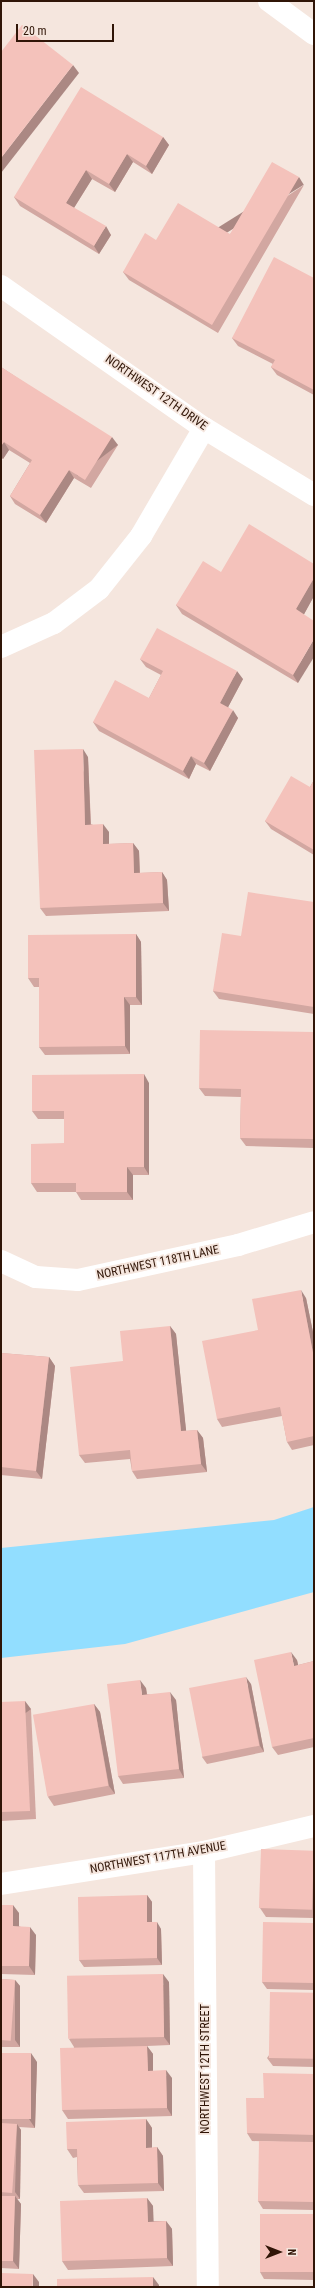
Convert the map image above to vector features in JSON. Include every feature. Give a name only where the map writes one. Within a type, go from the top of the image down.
[{"type":"street","points":[[269,1],[314,34]]},
{"type":"street","name":"NORTHWEST 12TH DRIVE","points":[[1,286],[204,428],[314,495]]},
{"type":"street","points":[[1,647],[54,623],[99,588],[141,536],[204,428]]},
{"type":"street","name":"NORTHWEST 118TH LANE","points":[[1,1261],[36,1277],[78,1280],[238,1245],[314,1222]]},
{"type":"street","name":"NORTHWEST 117TH AVENUE","points":[[1,1884],[204,1852],[314,1826]]},
{"type":"street","name":"NORTHWEST 12TH STREET","points":[[204,1852],[208,2287]]},
{"type":"water","points":[[314,1507],[314,1592],[125,1644],[1,1658],[1,1548],[274,1520]]},
{"type":"building","points":[[22,25],[73,65],[1,158],[1,52]]},
{"type":"building","points":[[81,87],[163,137],[146,166],[127,154],[109,184],[86,170],[66,203],[106,226],[94,246],[14,197]]},
{"type":"building","points":[[272,162],[299,177],[212,325],[123,272],[145,233],[156,240],[178,203],[230,234]]},
{"type":"building","points":[[274,257],[314,278],[314,390],[271,367],[275,360],[232,338]]},
{"type":"building","points":[[1,367],[112,437],[85,480],[69,470],[40,515],[10,496],[32,460],[4,442],[1,446]]},
{"type":"building","points":[[249,524],[314,564],[314,578],[296,609],[314,621],[314,639],[293,675],[176,605],[203,561],[221,572]]},
{"type":"building","points":[[157,628],[237,671],[220,703],[233,710],[204,763],[191,756],[183,771],[93,722],[115,680],[149,698],[163,671],[140,659]]},
{"type":"building","points":[[83,749],[85,825],[103,824],[103,844],[133,843],[134,873],[162,872],[163,903],[40,908],[34,750]]},
{"type":"building","points":[[291,776],[310,787],[314,780],[314,850],[265,821]]},
{"type":"building","points":[[248,892],[314,902],[314,1007],[213,991],[222,933],[241,936]]},
{"type":"building","points":[[136,934],[136,997],[124,997],[125,1046],[39,1047],[39,978],[28,978],[28,935]]},
{"type":"building","points":[[200,1030],[314,1032],[314,1139],[240,1138],[241,1089],[199,1088]]},
{"type":"building","points":[[144,1074],[144,1167],[127,1167],[127,1192],[76,1192],[76,1183],[31,1183],[31,1144],[64,1143],[64,1111],[32,1111],[32,1075]]},
{"type":"building","points":[[301,1290],[314,1358],[314,1436],[287,1442],[280,1407],[217,1419],[202,1341],[258,1330],[252,1299]]},
{"type":"building","points":[[170,1326],[181,1431],[197,1430],[201,1464],[132,1471],[130,1450],[79,1455],[70,1367],[123,1361],[120,1331]]},
{"type":"building","points":[[1,1353],[49,1357],[36,1471],[1,1467]]},
{"type":"building","points":[[291,1652],[294,1666],[314,1661],[314,1738],[272,1747],[254,1660]]},
{"type":"building","points":[[246,1677],[259,1746],[202,1757],[189,1688]]},
{"type":"building","points":[[140,1680],[142,1695],[170,1692],[179,1769],[118,1776],[107,1684]]},
{"type":"building","points":[[25,1701],[30,1811],[1,1812],[1,1702]]},
{"type":"building","points":[[94,1704],[108,1786],[47,1797],[33,1715]]},
{"type":"building","points":[[261,1849],[314,1851],[312,1910],[259,1908]]},
{"type":"building","points":[[147,1895],[147,1922],[157,1922],[157,1958],[79,1960],[78,1897]]},
{"type":"building","points":[[1,1905],[13,1905],[13,1926],[30,1927],[29,1966],[1,1966]]},
{"type":"building","points":[[263,1922],[314,1923],[313,1983],[262,1982]]},
{"type":"building","points":[[163,1974],[164,2037],[68,2039],[67,1976]]},
{"type":"building","points":[[1,1979],[15,1980],[11,2041],[1,2040]]},
{"type":"building","points":[[270,1992],[314,1993],[313,2059],[269,2058]]},
{"type":"building","points":[[147,2046],[148,2071],[166,2070],[167,2108],[62,2110],[60,2048]]},
{"type":"building","points":[[1,2053],[31,2053],[31,2119],[1,2119]]},
{"type":"building","points":[[263,2073],[314,2074],[314,2135],[247,2133],[246,2098],[264,2098]]},
{"type":"building","points":[[146,2119],[146,2148],[157,2147],[158,2183],[78,2185],[77,2149],[67,2149],[66,2122]]},
{"type":"building","points":[[1,2123],[17,2124],[12,2193],[1,2192]]},
{"type":"building","points":[[259,2141],[314,2142],[313,2202],[258,2201]]},
{"type":"building","points":[[1,2196],[15,2196],[13,2261],[1,2261]]},
{"type":"building","points":[[147,2198],[148,2222],[166,2221],[167,2258],[62,2261],[60,2201]]},
{"type":"building","points":[[260,2214],[314,2214],[314,2272],[260,2272]]},
{"type":"building","points":[[1,2273],[33,2274],[33,2287],[1,2287]]},
{"type":"building","points":[[153,2277],[153,2287],[57,2287],[57,2279]]}]
